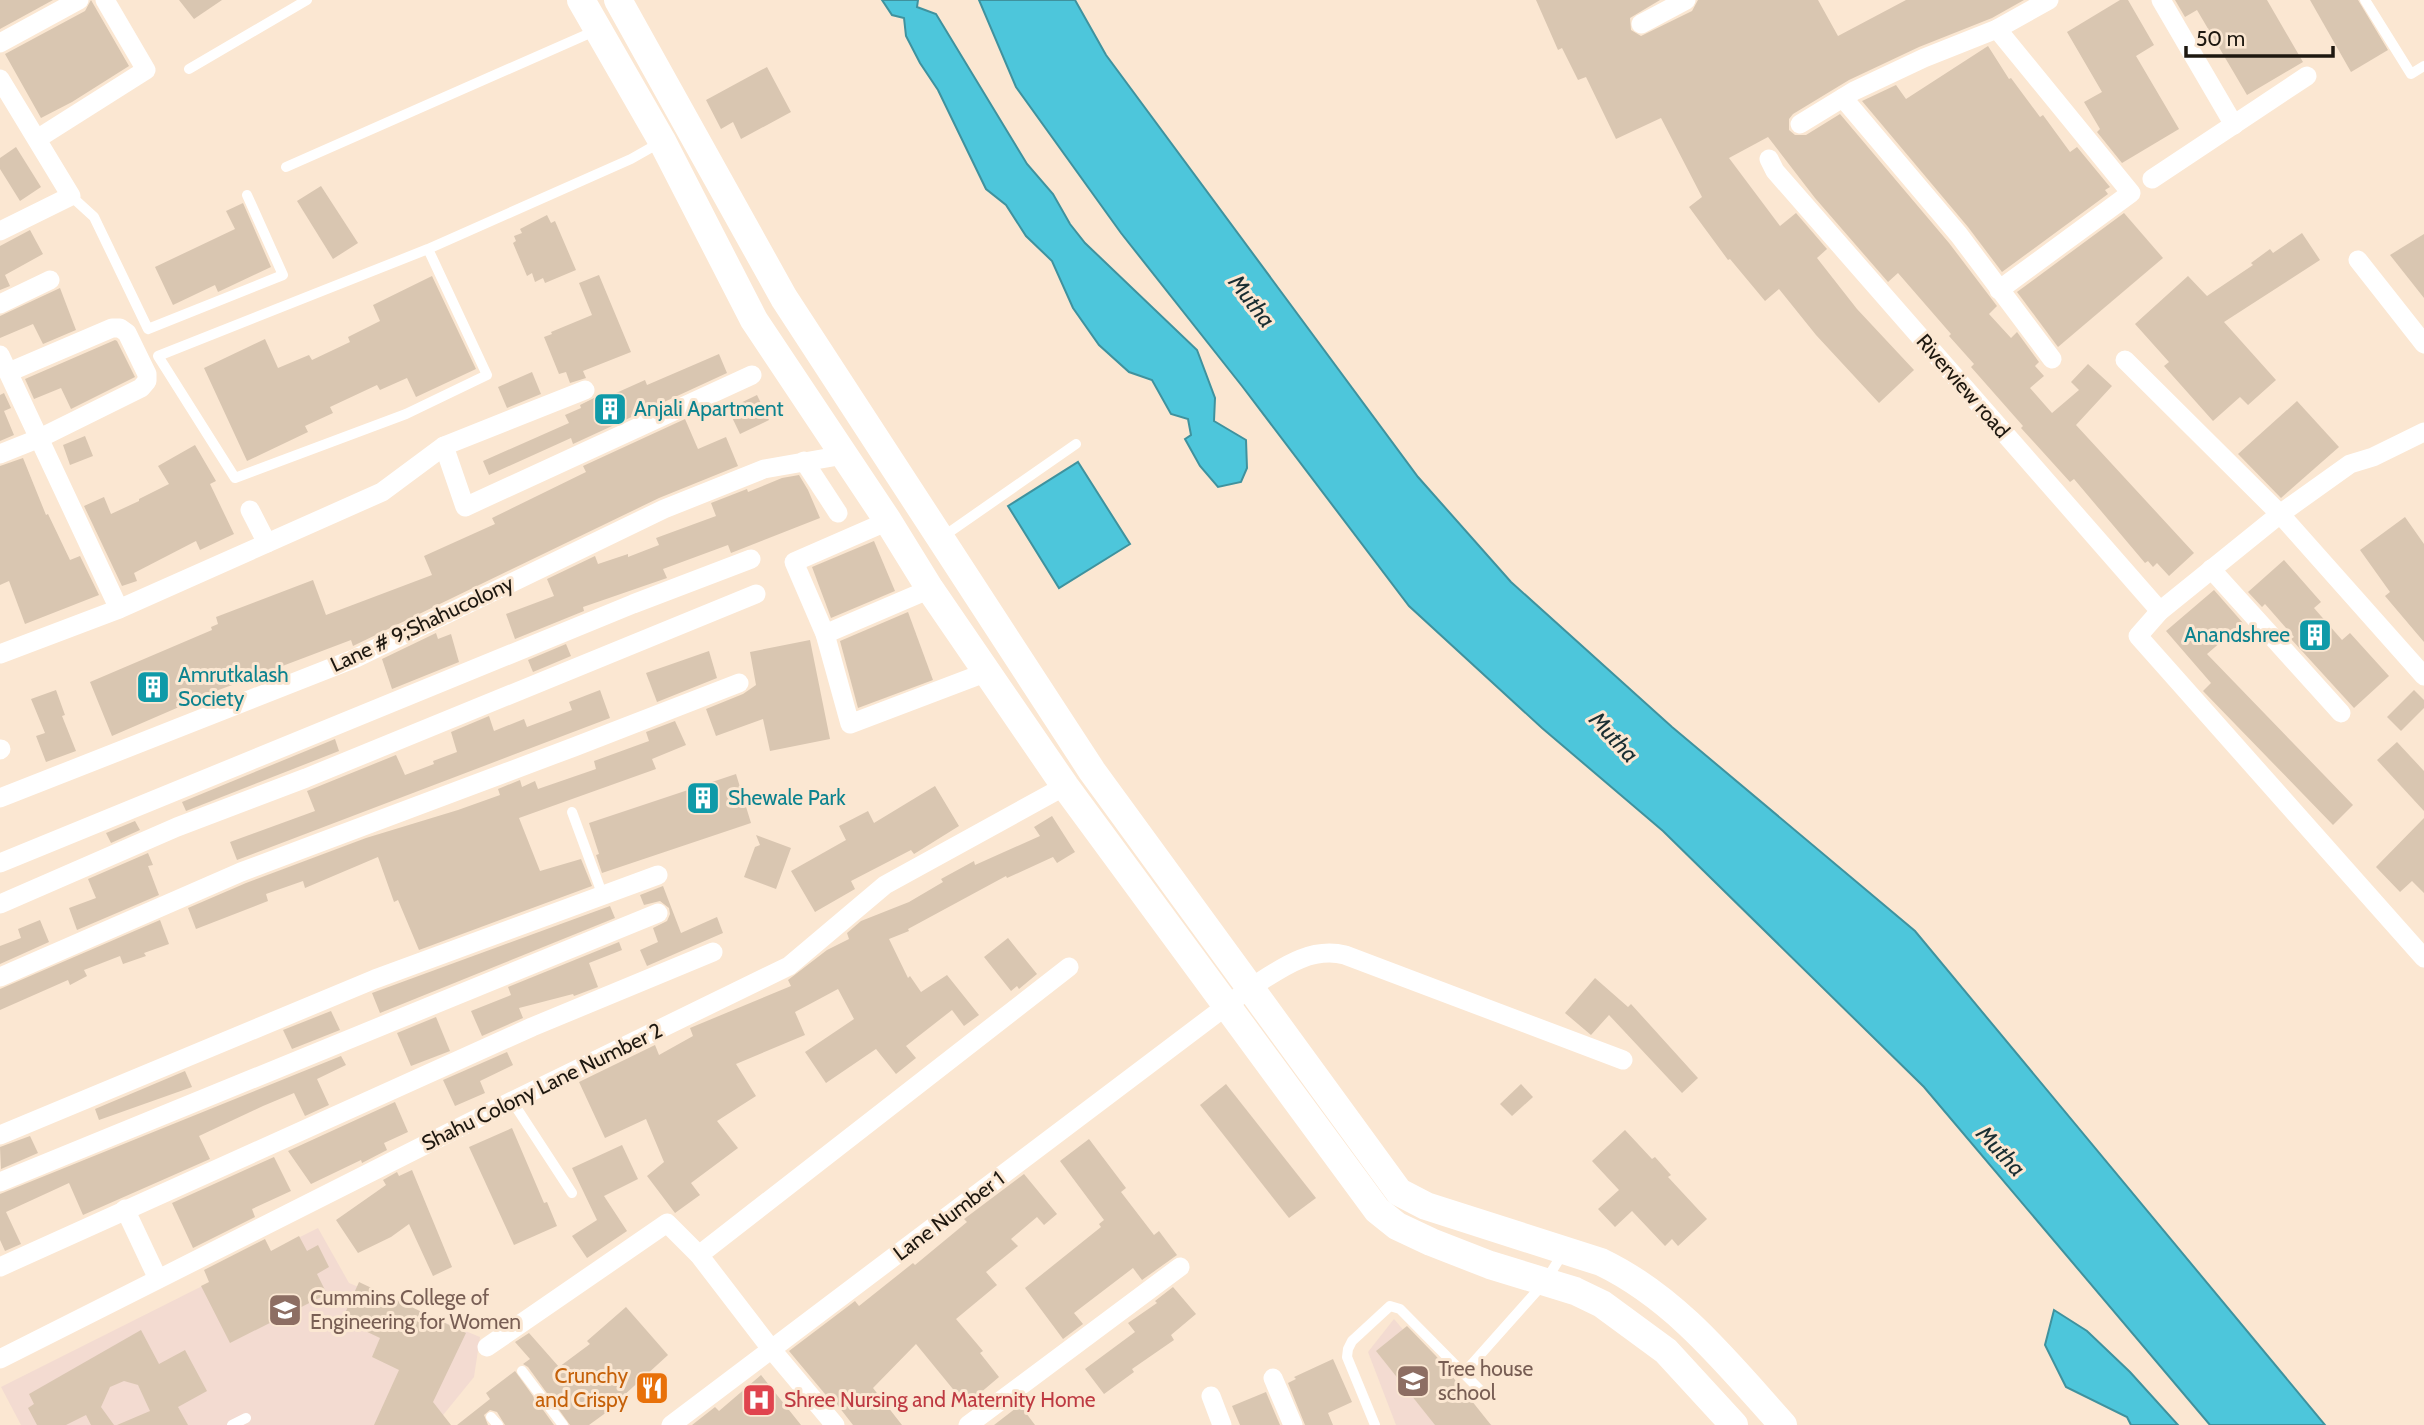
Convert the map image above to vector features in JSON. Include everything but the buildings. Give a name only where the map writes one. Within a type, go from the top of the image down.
[{"type":"street","points":[[0,43],[79,0]]},
{"type":"street","points":[[37,139],[146,70],[105,0]]},
{"type":"street","points":[[581,0],[662,141],[754,320],[845,455],[930,589],[1065,786],[1377,1210],[1397,1226],[1431,1242],[1490,1265],[1574,1291],[1602,1304],[1666,1350],[1734,1425]]},
{"type":"street","points":[[618,0],[784,298],[1092,771],[1399,1192],[1426,1206],[1601,1262],[1623,1272],[1694,1326],[1783,1425]]},
{"type":"street","points":[[1641,24],[1686,0]]},
{"type":"street","points":[[1800,124],[1843,98],[1924,58],[1997,29],[2049,0]]},
{"type":"street","points":[[2161,0],[2234,125]]},
{"type":"street","points":[[1997,29],[2131,193],[1999,290]]},
{"type":"street","points":[[2152,179],[2307,76]]},
{"type":"street","points":[[0,79],[71,197],[0,231]]},
{"type":"street","points":[[1843,98],[1959,235],[2052,359]]},
{"type":"street","name":"Riverview road","points":[[1769,159],[1771,166],[1784,182],[2160,611]]},
{"type":"street","points":[[2358,260],[2424,344]]},
{"type":"street","points":[[0,304],[50,280]]},
{"type":"street","points":[[0,454],[40,438],[141,388],[147,381],[147,374],[127,333],[120,328],[112,328],[4,364],[40,438],[119,609]]},
{"type":"street","points":[[2125,360],[2280,514],[2424,676]]},
{"type":"street","points":[[444,446],[465,507],[752,375]]},
{"type":"street","points":[[0,654],[119,609],[382,492],[444,446],[586,390]]},
{"type":"street","points":[[2424,432],[2373,457],[2350,464],[2280,514],[2211,569],[2160,611],[2138,636],[2424,958]]},
{"type":"street","name":"Lane # 9;Shahucolony","points":[[0,798],[356,658],[664,509],[764,469],[845,455]]},
{"type":"street","points":[[804,461],[838,513]]},
{"type":"street","points":[[250,510],[267,543]]},
{"type":"street","points":[[888,521],[794,562],[825,634],[850,724],[987,672]]},
{"type":"street","points":[[0,863],[633,604],[751,559]]},
{"type":"street","points":[[2211,569],[2341,713]]},
{"type":"street","points":[[825,634],[930,589]]},
{"type":"street","points":[[0,904],[177,827],[306,778],[756,594]]},
{"type":"street","points":[[0,977],[241,872],[739,683]]},
{"type":"street","name":"Shahu Colony Lane Number 2","points":[[0,1359],[512,1101],[789,966],[885,885],[1065,786]]},
{"type":"street","points":[[0,1135],[375,979],[658,875]]},
{"type":"street","points":[[0,1182],[658,913]]},
{"type":"street","points":[[0,1267],[532,1027],[713,952]]},
{"type":"street","name":"Lane Number 1","points":[[671,1425],[1250,988],[1297,960],[1314,954],[1333,952],[1623,1060]]},
{"type":"street","points":[[699,1255],[1069,967]]},
{"type":"street","points":[[125,1209],[158,1279]]},
{"type":"street","points":[[487,1347],[667,1223],[699,1255],[772,1350],[835,1425]]},
{"type":"street","points":[[968,1425],[1180,1268]]},
{"type":"street","points":[[1273,1378],[1293,1425]]},
{"type":"street","points":[[1211,1396],[1222,1425]]},
{"type":"lane","points":[[189,69],[307,0]]},
{"type":"lane","points":[[2365,0],[2411,74],[2424,66]]},
{"type":"lane","points":[[286,167],[598,30]]},
{"type":"lane","points":[[428,249],[487,375],[406,414],[235,478],[158,356],[428,249],[631,159],[662,141]]},
{"type":"lane","points":[[71,197],[94,217],[148,329],[283,275],[247,195]]},
{"type":"lane","points":[[941,538],[1076,444]]},
{"type":"lane","points":[[572,812],[603,896]]},
{"type":"lane","points":[[512,1101],[572,1193]]},
{"type":"lane","points":[[1463,1374],[1545,1282],[1564,1251]]},
{"type":"lane","points":[[1375,1425],[1347,1357],[1348,1349],[1352,1341],[1390,1306],[1399,1309],[1485,1395]]},
{"type":"lane","points":[[522,1371],[563,1425]]},
{"type":"lane","points":[[232,1425],[246,1418]]},
{"type":"shaded area","name":"Cummins College of Engineering for Women","points":[[318,1228],[349,1283],[480,1337],[474,1377],[435,1425],[21,1425],[1,1387]]},
{"type":"shaded area","name":"Tree house school","points":[[1394,1319],[1470,1409],[1492,1425],[1396,1425],[1368,1352]]},
{"type":"water","points":[[882,0],[918,0],[917,7],[936,14],[1027,164],[1053,194],[1070,224],[1085,243],[1197,350],[1215,398],[1214,421],[1246,440],[1247,468],[1241,482],[1218,487],[1200,466],[1185,439],[1191,435],[1188,419],[1171,414],[1152,380],[1129,372],[1099,345],[1073,308],[1052,261],[1026,236],[1006,205],[986,189],[938,90],[906,36],[904,18],[892,15]]},
{"type":"water","name":"Mutha","points":[[979,0],[1075,0],[1106,55],[1418,477],[1511,582],[1672,727],[1915,931],[2325,1425],[2210,1425],[1924,1087],[1663,831],[1542,728],[1409,606],[1242,386],[1121,233],[1016,87]]},
{"type":"water","points":[[1078,462],[1130,544],[1059,588],[1008,506]]},
{"type":"water","points":[[2054,1310],[2087,1331],[2130,1372],[2178,1425],[2131,1425],[2127,1417],[2066,1387],[2045,1345]]},
{"type":"place","name":"Anjali Apartment","points":[[610,409]]},
{"type":"place","name":"Anandshree","points":[[2315,635]]},
{"type":"place","name":"Amrutkalash Society","points":[[153,687]]},
{"type":"place","name":"Shewale Park","points":[[703,798]]},
{"type":"place","name":"Cummins College of Engineering for Women","points":[[285,1310]]},
{"type":"place","name":"Tree house school","points":[[1413,1381]]},
{"type":"place","name":"Crunchy and Crispy","points":[[652,1388]]},
{"type":"place","name":"Shree Nursing and Maternity Home","points":[[759,1400]]}]
